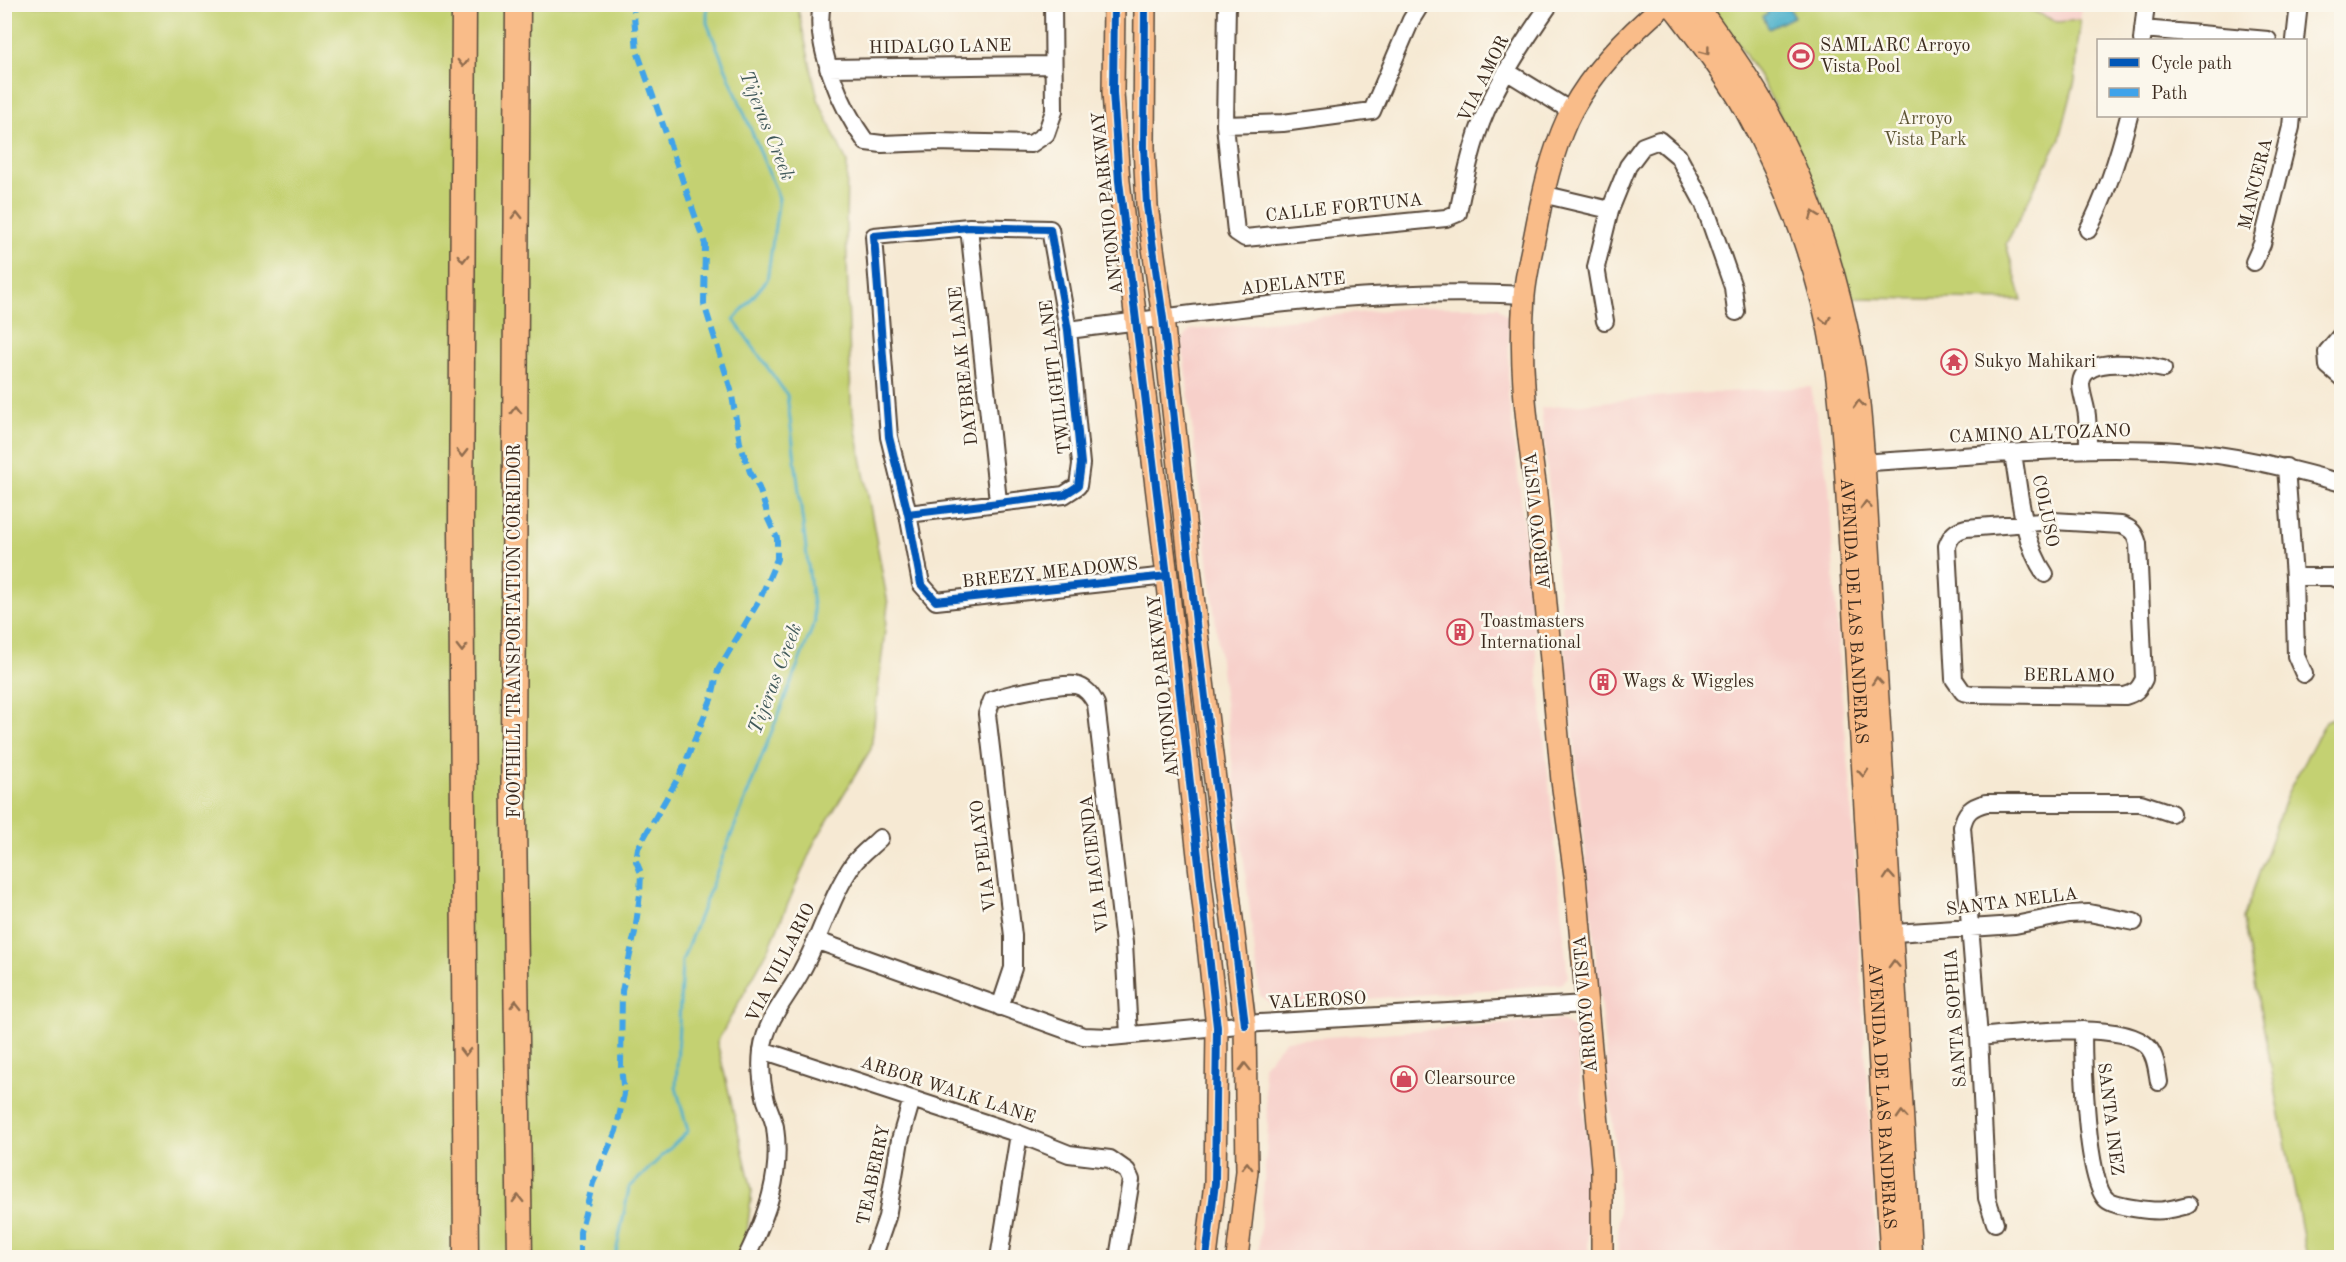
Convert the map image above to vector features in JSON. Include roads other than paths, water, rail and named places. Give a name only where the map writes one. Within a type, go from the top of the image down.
[{"type":"highway","points":[[464,4],[461,525],[466,1257]]},
{"type":"highway","name":"FOOTHILL TRANSPORTATION CORRIDOR","points":[[518,4],[513,747],[520,1257]]},
{"type":"main road","name":"ANTONIO PARKWAY","points":[[1114,4],[1115,137],[1213,981],[1216,1027],[1215,1183],[1206,1257]]},
{"type":"main road","points":[[1145,4],[1144,137],[1147,206],[1163,318],[1197,632],[1245,1025],[1247,1171],[1237,1257]]},
{"type":"main road","name":"ARROYO VISTA","points":[[1602,1257],[1602,1167],[1575,876],[1562,772],[1535,483],[1528,434],[1523,360],[1524,295],[1542,194],[1571,111],[1593,78],[1626,39],[1665,4]]},
{"type":"main road","name":"AVENIDA DE LAS BANDERAS","points":[[1671,4],[1719,69],[1744,108],[1766,149],[1789,203],[1811,264],[1834,357],[1854,463]]},
{"type":"main road","name":"AVENIDA DE LAS BANDERAS","points":[[1696,4],[1761,98],[1783,141],[1807,196],[1829,258],[1852,354],[1854,463],[1883,934],[1911,1257]]},
{"type":"main road","name":"AVENIDA DE LAS BANDERAS","points":[[1883,934],[1884,1129],[1891,1257]]},
{"type":"main road","points":[[1884,1129],[1891,1138],[1893,1148],[1902,1257]]},
{"type":"street","points":[[822,4],[819,18],[828,68],[852,122],[866,142],[882,144],[934,142],[1031,144],[1046,134],[1054,111],[1053,4]]},
{"type":"street","points":[[1227,4],[1225,125],[1283,123],[1372,111],[1411,20],[1421,4]]},
{"type":"street","name":"VIA AMOR","points":[[1458,213],[1469,162],[1485,112],[1506,71],[1550,4]]},
{"type":"street","points":[[2146,4],[2142,35],[2243,39]]},
{"type":"street","points":[[2295,39],[2299,4]]},
{"type":"street","name":"HIDALGO LANE","points":[[828,68],[1053,65]]},
{"type":"street","points":[[1506,71],[1571,111]]},
{"type":"street","points":[[2088,230],[2098,211],[2129,117]]},
{"type":"street","name":"MANCERA","points":[[2254,262],[2265,232],[2292,117]]},
{"type":"street","name":"CALLE FORTUNA","points":[[1225,125],[1236,232],[1245,238],[1446,218],[1458,213]]},
{"type":"street","points":[[1605,321],[1596,267],[1610,210],[1628,166],[1643,146],[1659,140],[1678,156],[1704,204],[1733,287],[1736,312]]},
{"type":"street","points":[[1542,194],[1610,210]]},
{"type":"street","points":[[969,227],[874,236],[889,437],[908,514],[998,501]]},
{"type":"street","name":"TWILIGHT LANE","points":[[969,227],[1050,229],[1068,330],[1081,464],[1078,486],[1064,495],[998,501]]},
{"type":"street","name":"DAYBREAK LANE","points":[[969,227],[998,501]]},
{"type":"street","name":"ADELANTE","points":[[1068,330],[1395,293],[1462,291],[1524,295]]},
{"type":"street","points":[[2342,334],[2327,352],[2328,366],[2342,378]]},
{"type":"street","points":[[2088,448],[2087,416],[2081,382],[2086,371],[2098,364],[2146,365],[2163,369]]},
{"type":"street","name":"CAMINO ALTOZANO","points":[[1854,463],[2088,448],[2177,451],[2286,467],[2342,483]]},
{"type":"street","name":"COLUSO","points":[[2013,454],[2025,522],[2035,559],[2045,574]]},
{"type":"street","points":[[2286,467],[2294,577],[2296,656],[2304,674]]},
{"type":"street","name":"BREEZY MEADOWS","points":[[908,514],[921,584],[936,601],[1167,576]]},
{"type":"street","name":"BERLAMO","points":[[2053,521],[2121,525],[2130,528],[2135,534],[2138,544],[2144,679],[2135,693],[2125,696],[1972,694],[1963,692],[1958,686],[1954,679],[1947,546],[1950,537],[1956,531],[1966,528],[2025,522],[2053,521]]},
{"type":"street","points":[[2294,577],[2333,577],[2342,581]]},
{"type":"street","name":"VIA HACIENDA","points":[[992,700],[1006,694],[1075,685],[1088,692],[1096,704],[1124,944],[1129,1035]]},
{"type":"street","name":"VIA PELAYO","points":[[992,700],[987,714],[1013,936],[1013,968],[1000,1006]]},
{"type":"street","name":"SANTA SOPHIA","points":[[1995,1223],[1987,1198],[1979,1037],[1962,828],[1964,817],[1975,806],[1986,803],[2141,803],[2171,813]]},
{"type":"street","name":"VIA VILLARIO","points":[[746,1257],[769,1205],[776,1177],[777,1150],[774,1124],[764,1087],[762,1050],[768,1025],[802,971],[855,862],[880,838]]},
{"type":"street","name":"SANTA NELLA","points":[[1883,934],[2015,925],[2069,914],[2089,913],[2134,921]]},
{"type":"street","name":"VALEROSO","points":[[816,940],[1083,1036],[1111,1038],[1216,1027],[1586,1004]]},
{"type":"street","points":[[1979,1037],[2061,1029],[2132,1036],[2149,1048],[2154,1057],[2159,1082]]},
{"type":"street","name":"SANTA INEZ","points":[[2083,1030],[2087,1123],[2100,1192],[2106,1200],[2115,1204],[2163,1211],[2188,1205]]},
{"type":"street","name":"ARBOR WALK LANE","points":[[762,1050],[1019,1134],[1069,1154],[1110,1159],[1121,1165],[1131,1180],[1118,1257]]},
{"type":"street","name":"TEABERRY","points":[[873,1257],[887,1217],[900,1140],[912,1099]]},
{"type":"street","points":[[999,1257],[1019,1134]]},
{"type":"water","points":[[1764,5],[1789,5],[1794,17],[1769,29],[1763,16],[1768,13]]},
{"type":"waterway","name":"Tijeras Creek","points":[[615,1258],[629,1188],[688,1131],[676,1087],[682,961],[815,621],[787,395],[734,320],[767,280],[779,198],[707,23],[707,4]]},
{"type":"place","name":"SAMLARC Arroyo Vista Pool","points":[[1801,56]]},
{"type":"place","name":"Sukyo Mahikari","points":[[1954,362]]},
{"type":"place","name":"Toastmasters International","points":[[1460,632]]},
{"type":"place","name":"Wags & Wiggles","points":[[1603,682]]},
{"type":"place","name":"Clearsource","points":[[1404,1079]]},
{"type":"park label","name":"Arroyo Vista Park","points":[[1925,129]]}]
